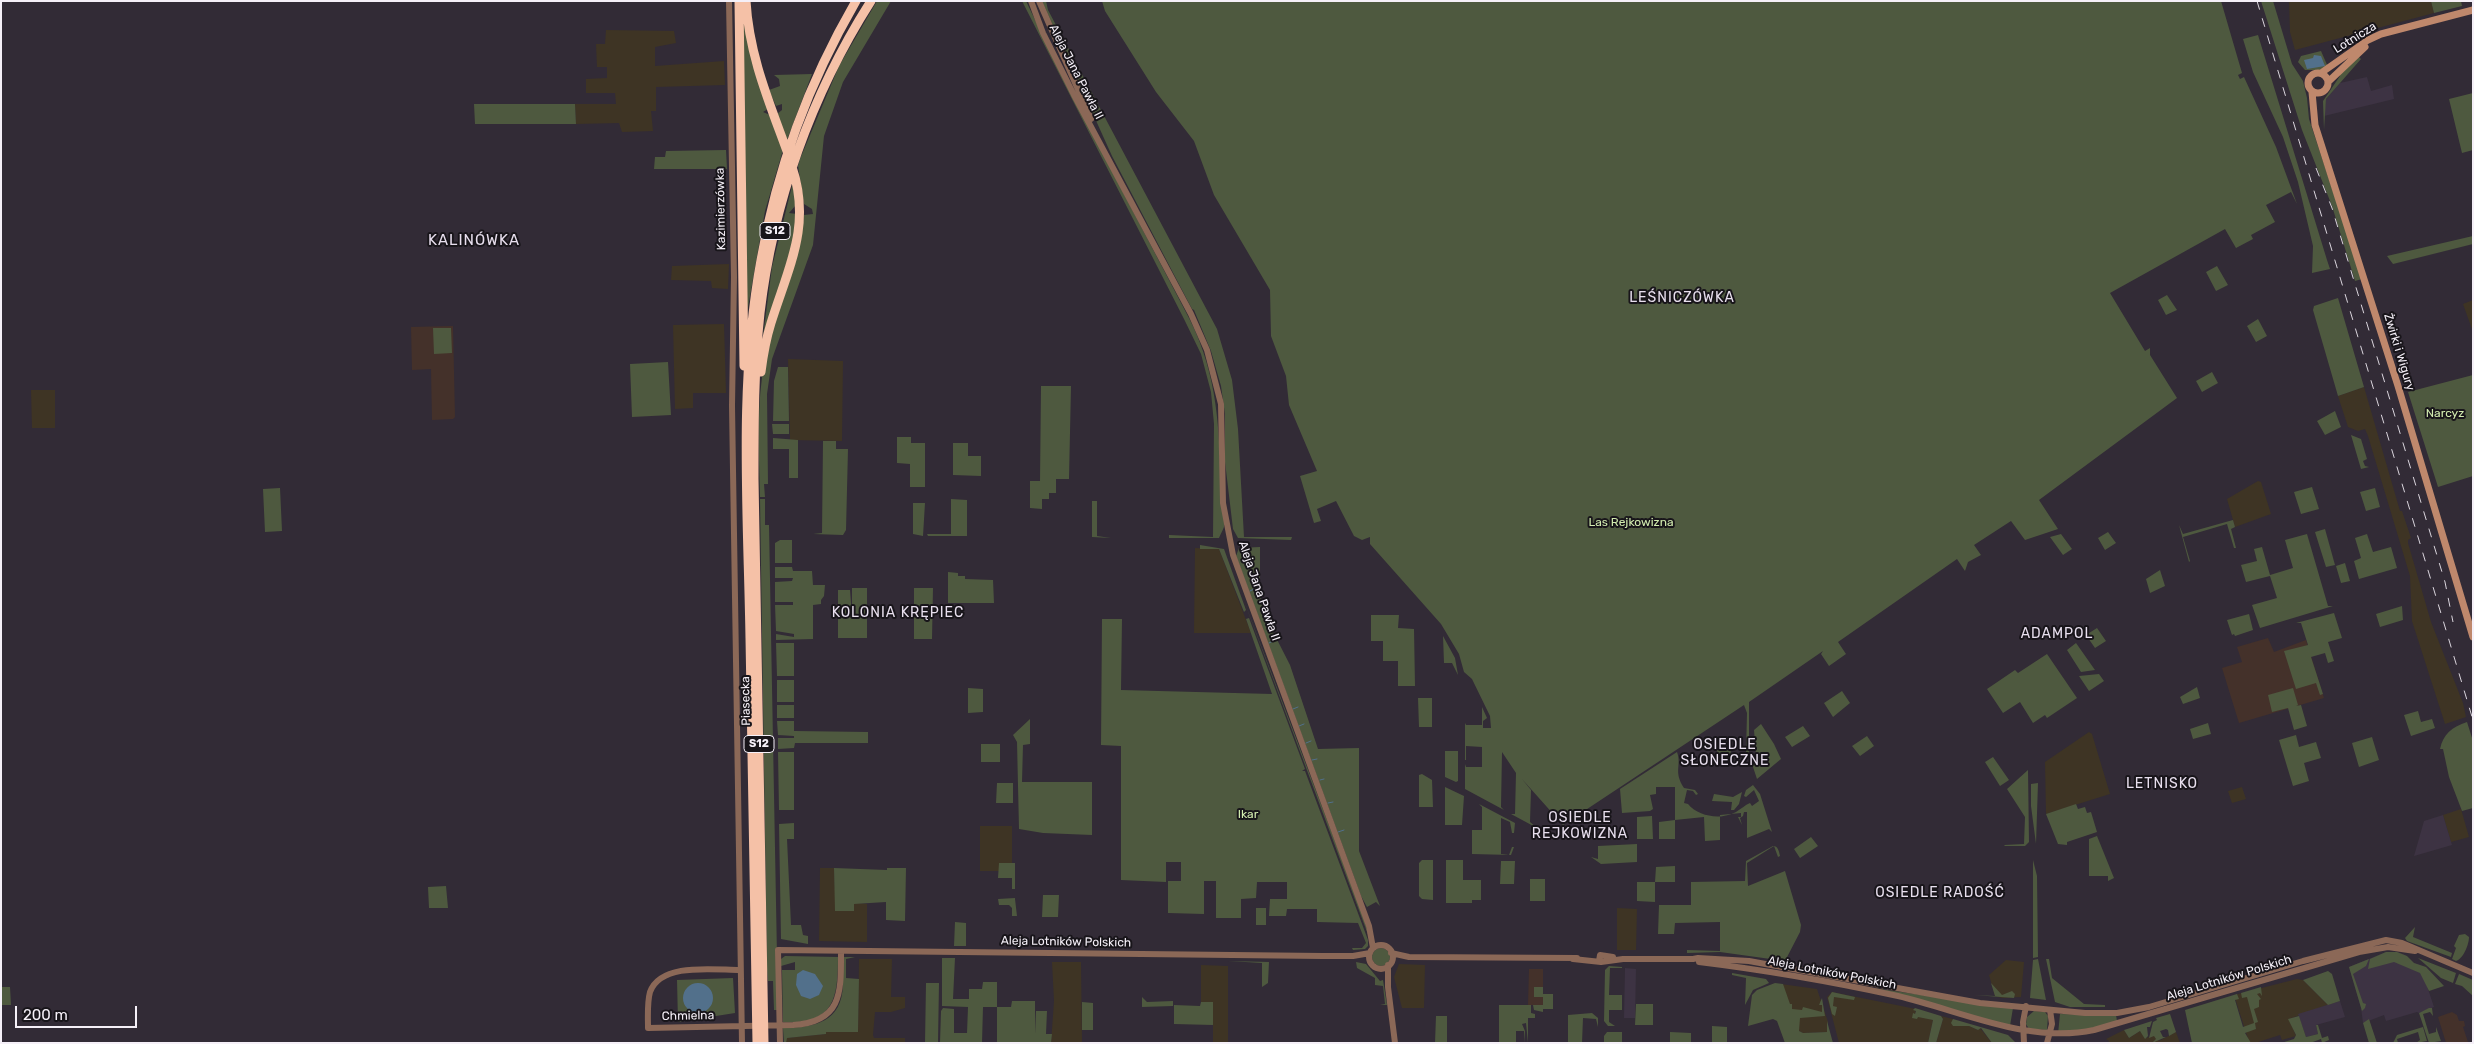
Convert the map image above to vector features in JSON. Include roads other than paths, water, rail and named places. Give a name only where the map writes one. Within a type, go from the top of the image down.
[{"type":"highway","points":[[739,1],[744,364],[751,419]]},
{"type":"highway","points":[[746,1],[754,58],[794,172],[800,215],[794,255],[769,330],[751,419]]},
{"type":"highway","name":"S12","points":[[751,419],[754,310],[760,261],[772,208],[792,140],[808,97],[826,56],[856,1]]},
{"type":"highway","name":"S12","points":[[751,419],[760,312],[778,215],[814,110],[840,55],[871,1]]},
{"type":"highway","name":"Piasecka","points":[[751,419],[757,1043]]},
{"type":"highway","name":"Piasecka","points":[[751,419],[764,1043]]},
{"type":"main road","name":"Lotnicza","points":[[2321,74],[2372,38],[2473,10]]},
{"type":"main road","name":"Lotnicza","points":[[2328,82],[2370,44],[2403,28]]},
{"type":"main road","points":[[2315,73],[2321,74],[2328,82],[2326,89],[2315,92],[2307,85],[2309,78],[2315,73]]},
{"type":"main road","name":"Żwirki i Wigury","points":[[2315,92],[2318,133],[2398,386],[2473,637]]},
{"type":"street","name":"Kazimierzówka","points":[[729,1],[734,277],[732,417],[740,970]]},
{"type":"street","name":"Aleja Jana Pawła II","points":[[1031,1],[1046,39],[1191,314],[1210,356],[1221,404],[1224,502],[1233,555],[1370,926],[1382,945]]},
{"type":"street","name":"Aleja Jana Pawła II","points":[[1039,1],[1105,152]]},
{"type":"street","name":"Aleja Jana Pawła II","points":[[1370,926],[1371,950]]},
{"type":"street","name":"Aleja Lotników Polskich","points":[[1391,953],[1409,957],[1698,958],[1749,962],[1962,1000],[2092,1014],[2137,1010],[2303,961],[2386,940],[2402,942],[2417,951],[2473,973]]},
{"type":"street","points":[[1388,987],[1391,953],[1382,945],[1371,950],[1370,961],[1379,968],[1388,987],[1393,1010],[1395,1043]]},
{"type":"street","name":"Aleja Lotników Polskich","points":[[1693,959],[1891,995],[2024,1032],[2049,1035],[2091,1031],[2299,969],[2380,948],[2417,951]]},
{"type":"street","name":"Aleja Lotników Polskich","points":[[780,1043],[778,950],[1353,956],[1370,961]]},
{"type":"street","name":"Aleja Lotników Polskich","points":[[1353,956],[1371,950]]},
{"type":"street","name":"Chmielna","points":[[740,970],[678,971],[661,977],[654,985],[649,998],[648,1028],[793,1025],[816,1022],[833,1008],[840,989],[841,951]]},
{"type":"street","name":"Aleja Lotników Polskich","points":[[1390,963],[1409,957]]},
{"type":"street","points":[[2299,969],[2303,961]]},
{"type":"street","points":[[1379,968],[1390,963]]},
{"type":"street","points":[[740,970],[742,1043]]},
{"type":"street","points":[[2024,1043],[2026,1006]]},
{"type":"street","points":[[2047,1043],[2052,1024],[2050,1010]]},
{"type":"water","points":[[2314,55],[2321,56],[2325,66],[2307,69],[2304,60],[2313,58]]},
{"type":"water","points":[[803,970],[815,974],[823,986],[819,995],[810,999],[801,996],[796,985],[797,974]]},
{"type":"water","points":[[698,983],[704,984],[712,992],[712,1004],[704,1012],[698,1013],[692,1012],[684,1004],[683,998],[684,992],[692,984]]},
{"type":"waterway","points":[[1250,591],[1254,589]]},
{"type":"waterway","points":[[1269,643],[1273,641]]},
{"type":"waterway","points":[[1293,709],[1298,707]]},
{"type":"waterway","points":[[1299,726],[1304,724]]},
{"type":"waterway","points":[[1306,743],[1311,741]]},
{"type":"waterway","points":[[1312,760],[1317,759]]},
{"type":"waterway","points":[[1320,780],[1324,779]]},
{"type":"waterway","points":[[1328,803],[1333,802]]},
{"type":"waterway","points":[[1338,832],[1344,830]]},
{"type":"railway","points":[[2257,1],[2473,720]]},
{"type":"railway","points":[[2316,168],[2332,208],[2445,582],[2453,622]]},
{"type":"district","name":"KALINÓWKA","points":[[474,241]]},
{"type":"district","name":"LEŚNICZÓWKA","points":[[1682,298]]},
{"type":"district","name":"KOLONIA KRĘPIEC","points":[[898,613]]},
{"type":"district","name":"ADAMPOL","points":[[2057,634]]},
{"type":"district","name":"OSIEDLE SŁONECZNE","points":[[1725,754]]},
{"type":"district","name":"LETNISKO","points":[[2162,784]]},
{"type":"district","name":"OSIEDLE REJKOWIZNA","points":[[1580,826]]},
{"type":"district","name":"OSIEDLE RADOŚĆ","points":[[1940,893]]},
{"type":"park label","name":"Narcyz","points":[[2445,414]]},
{"type":"park label","name":"Las Rejkowizna","points":[[1631,523]]},
{"type":"park label","name":"Ikar","points":[[1248,815]]}]
